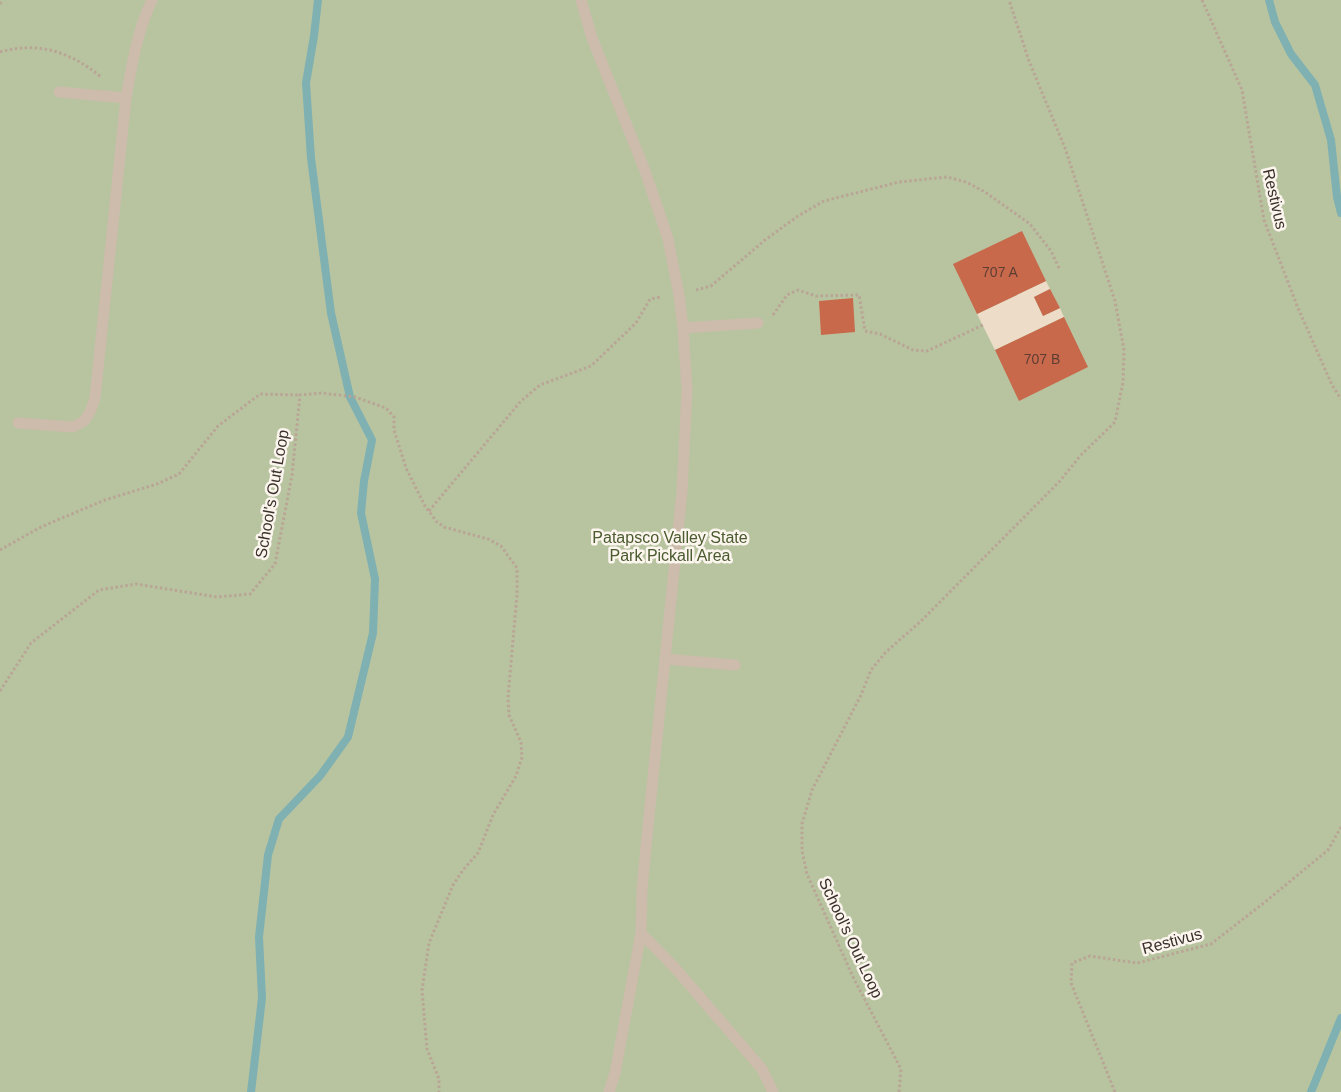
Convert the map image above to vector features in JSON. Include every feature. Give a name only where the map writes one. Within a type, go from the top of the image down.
[{"type":"lane","points":[[18,423],[73,428],[84,421],[90,412],[95,398],[126,98],[132,63],[144,17],[152,0]]},
{"type":"lane","points":[[581,0],[592,38],[646,171],[668,239],[680,295],[687,389],[682,492],[642,891],[641,933],[609,1092]]},
{"type":"lane","points":[[59,92],[126,98]]},
{"type":"lane","points":[[683,328],[758,323]]},
{"type":"lane","points":[[665,659],[735,664]]},
{"type":"lane","points":[[641,933],[675,968],[762,1069],[773,1092]]},
{"type":"path","points":[[0,4],[2,0]]},
{"type":"path","name":"School's Out Loop","points":[[899,1092],[901,1069],[853,977],[807,874],[802,851],[802,824],[812,790],[861,695],[871,670],[886,652],[921,621],[1045,496],[1081,455],[1115,422],[1123,382],[1124,350],[1115,301],[1065,148],[1029,61],[1009,0]]},
{"type":"path","name":"Restivus","points":[[1202,0],[1242,90],[1264,220],[1302,316],[1332,385],[1341,399]]},
{"type":"path","points":[[0,52],[10,49],[44,48],[70,56],[93,70],[126,98]]},
{"type":"path","points":[[429,511],[521,401],[540,385],[591,366],[636,322],[650,299],[680,295],[711,286],[765,240],[798,216],[824,201],[899,182],[947,177],[966,182],[984,192],[1030,224],[1051,251],[1060,270]]},
{"type":"path","points":[[758,323],[774,314],[788,295],[798,290],[816,296],[859,295],[865,331],[880,334],[913,350],[927,351],[983,325]]},
{"type":"path","points":[[0,550],[39,528],[62,518],[105,500],[157,484],[178,474],[218,426],[260,394],[300,395],[320,393],[356,397],[386,408],[394,417],[394,430],[406,468],[425,506],[436,521],[444,527],[488,538],[501,546],[517,568],[517,595],[508,697],[509,715],[521,742],[522,756],[516,776],[493,815],[478,853],[453,885],[428,943],[422,990],[427,1049],[439,1079],[439,1092]]},
{"type":"path","name":"School's Out Loop","points":[[0,690],[30,644],[99,590],[136,584],[217,597],[250,594],[276,564],[292,475],[300,395]]},
{"type":"path","name":"Restivus","points":[[1115,1092],[1071,983],[1072,963],[1090,956],[1137,963],[1211,944],[1328,850],[1341,827]]},
{"type":"green space","name":"Patapsco Valley State Park Pickall Area","points":[[0,0],[1341,0],[1341,1092],[0,1092]]},
{"type":"shaded area","points":[[1046,281],[1050,289],[1034,297],[1043,316],[1060,308],[1064,317],[995,350],[977,314]]},
{"type":"building","points":[[1022,231],[1046,281],[977,314],[953,264]]},
{"type":"building","points":[[1050,289],[1060,308],[1043,316],[1034,297]]},
{"type":"building","points":[[853,298],[855,332],[821,335],[819,301]]},
{"type":"building","points":[[1064,317],[1088,367],[1019,401],[995,350]]},
{"type":"waterway","points":[[251,1092],[262,998],[259,937],[268,855],[279,819],[320,776],[348,737],[373,633],[375,579],[361,513],[364,481],[372,440],[350,397],[331,313],[311,158],[306,83],[318,0]]},
{"type":"waterway","points":[[1269,0],[1275,22],[1291,54],[1315,85],[1331,140],[1337,197],[1341,213]]},
{"type":"waterway","points":[[1311,1092],[1341,1018]]}]
